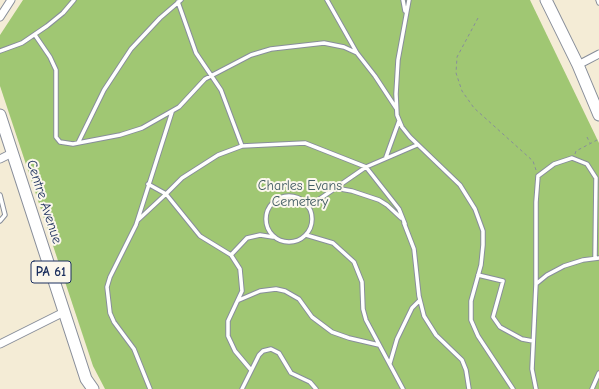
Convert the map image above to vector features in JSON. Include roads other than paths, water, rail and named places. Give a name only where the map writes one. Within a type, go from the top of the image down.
[{"type":"main road","points":[[546,0],[596,102],[599,115]]},
{"type":"main road","name":"Centre Avenue","points":[[0,115],[86,379],[93,389]]},
{"type":"street","points":[[0,17],[11,0]]},
{"type":"street","points":[[578,65],[599,54]]},
{"type":"street","points":[[0,159],[12,153]]},
{"type":"street","points":[[0,344],[64,312]]},
{"type":"lane","points":[[0,52],[15,47],[35,35],[59,17],[74,0]]},
{"type":"lane","points":[[327,0],[357,53],[375,76],[396,108]]},
{"type":"lane","points":[[403,0],[406,14]]},
{"type":"lane","points":[[409,0],[398,60],[396,108],[399,121],[417,145],[424,149],[460,185],[473,204],[483,231],[483,259],[470,301],[471,320],[478,336],[513,389]]},
{"type":"lane","points":[[78,143],[100,97],[122,61],[144,34],[179,1],[196,53],[200,62],[212,75],[221,90],[242,146]]},
{"type":"lane","points":[[35,35],[50,57],[56,70],[55,128],[60,142],[68,144],[128,133],[142,128],[172,112],[184,103],[202,82],[212,75],[251,56],[282,47],[324,43],[344,47],[357,53]]},
{"type":"lane","points":[[150,389],[134,349],[113,319],[107,294],[110,277],[138,221],[148,184],[172,112]]},
{"type":"lane","points":[[386,157],[399,121]]},
{"type":"lane","points":[[138,221],[182,178],[218,155],[242,146],[305,143],[366,167],[399,209],[414,249],[420,300],[424,316],[429,326],[462,360],[466,370],[469,389]]},
{"type":"lane","points":[[308,207],[366,167],[386,157],[417,145]]},
{"type":"lane","points":[[536,284],[557,270],[578,262],[597,258],[597,181],[587,164],[573,158],[554,164],[538,176],[536,202],[536,284],[533,341],[533,376],[536,389]]},
{"type":"lane","points":[[148,184],[166,194],[200,236],[231,255],[238,263],[242,278],[242,291],[228,321],[228,336],[235,351],[251,370]]},
{"type":"lane","points":[[335,188],[352,191],[379,200],[397,213],[405,224]]},
{"type":"lane","points":[[0,195],[5,215],[0,221]]},
{"type":"lane","points":[[290,196],[303,201],[308,207],[312,220],[306,235],[292,242],[280,241],[273,236],[268,230],[266,218],[269,207],[274,201],[290,196]]},
{"type":"lane","points":[[231,255],[247,238],[260,235],[273,236]]},
{"type":"lane","points":[[306,235],[333,243],[354,262],[362,282],[363,310],[366,320],[403,389]]},
{"type":"lane","points":[[478,275],[503,281],[493,317],[500,328],[522,339],[533,341]]},
{"type":"lane","points":[[238,300],[260,291],[276,289],[286,291],[299,299],[312,317],[328,329],[349,338],[379,345]]},
{"type":"lane","points":[[390,363],[397,339],[412,308],[420,300]]},
{"type":"lane","points":[[242,389],[260,353],[268,349],[279,353],[291,373],[310,382],[316,389]]},
{"type":"lane","points":[[592,389],[599,372]]},
{"type":"park label","name":"Charles Evans Cemetery","points":[[300,194]]}]
